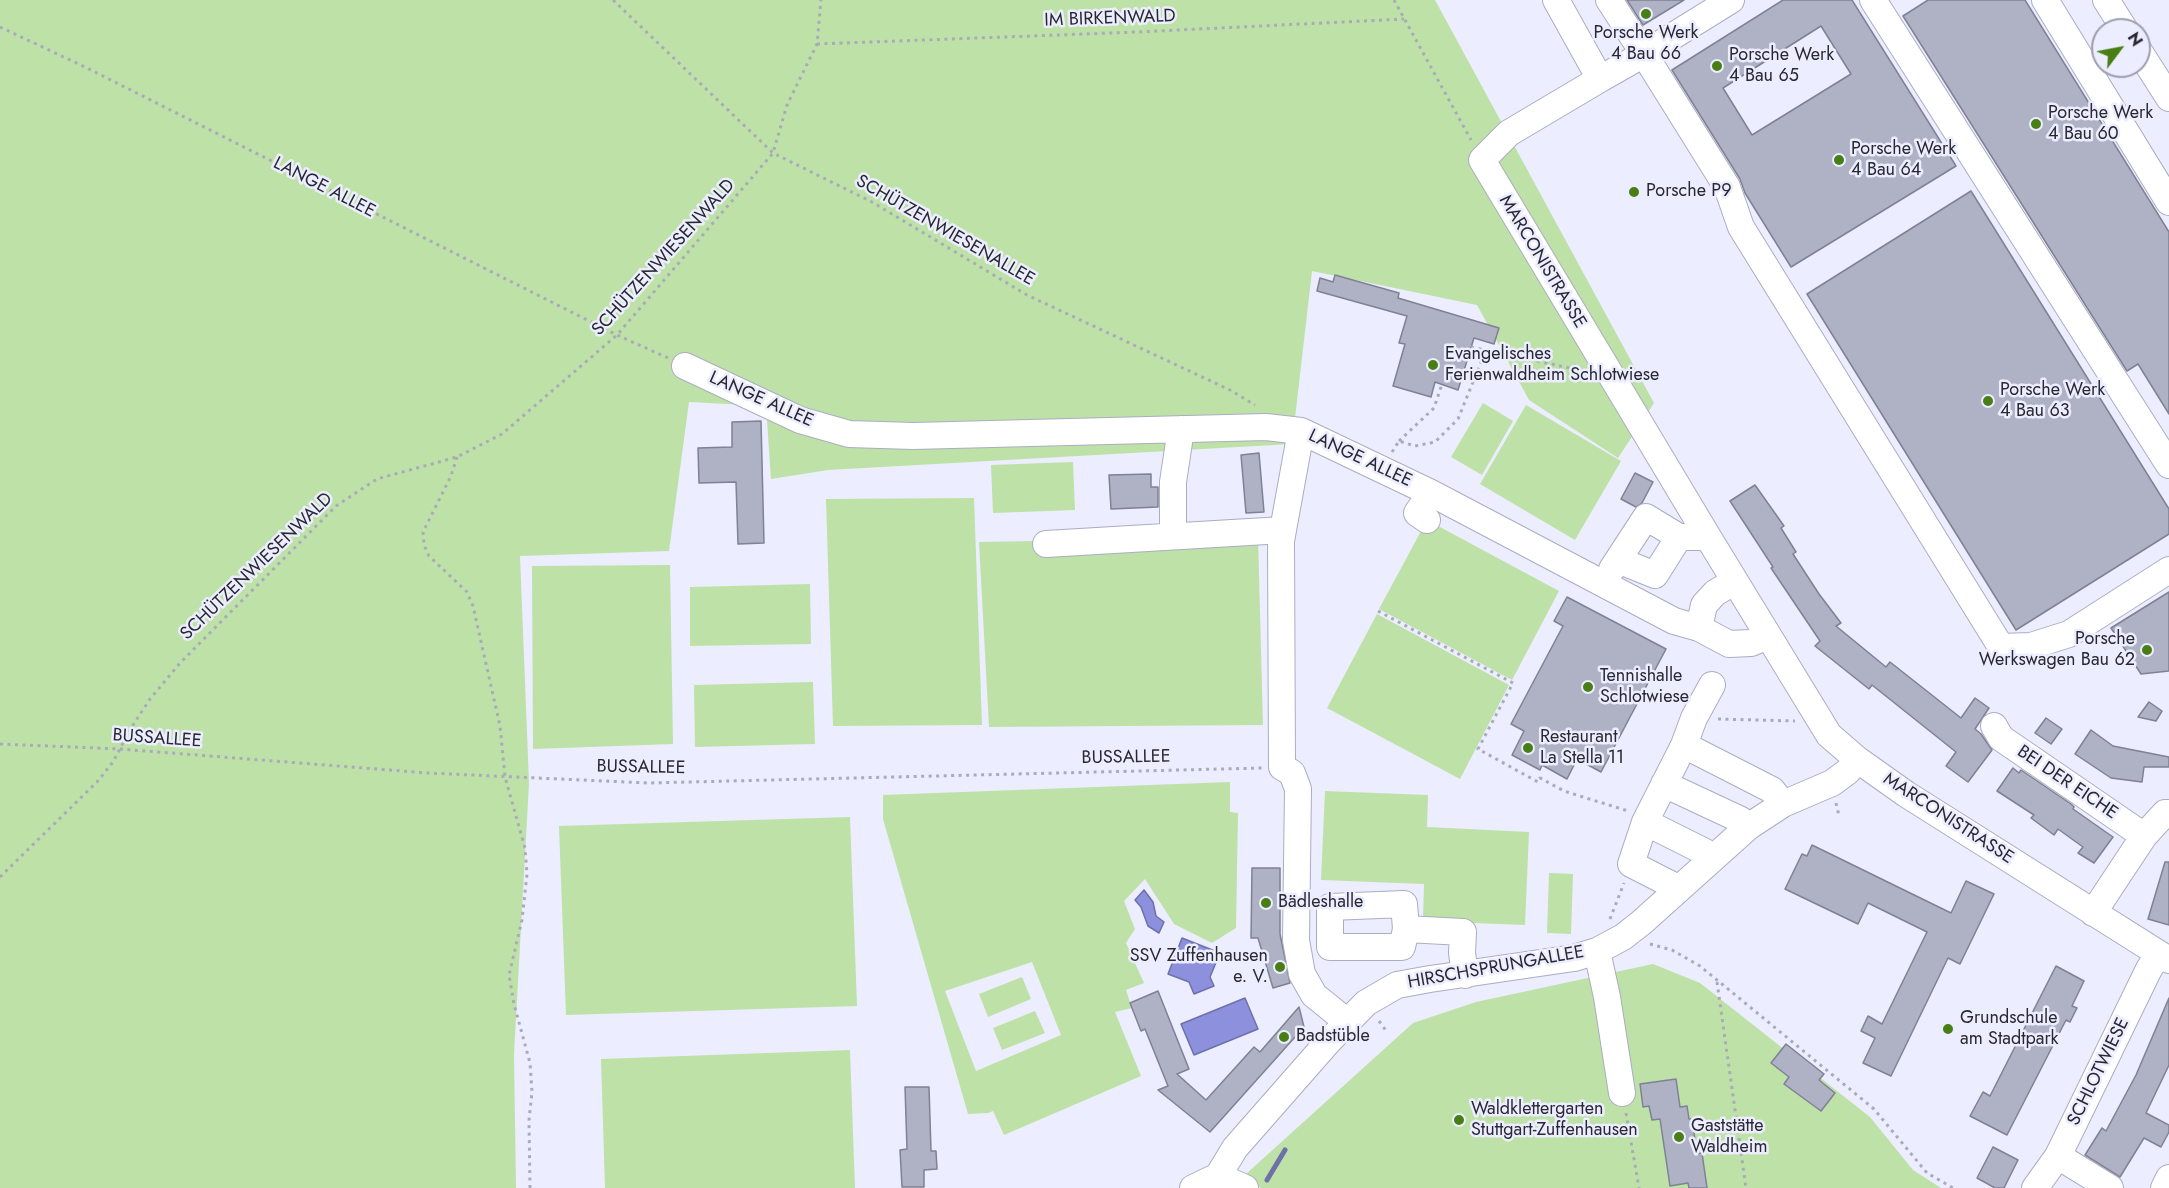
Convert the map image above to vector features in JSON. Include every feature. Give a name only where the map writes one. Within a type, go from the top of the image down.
[{"type":"street","points":[[1556,0],[1600,80]]},
{"type":"street","points":[[1609,0],[1727,187],[1741,227],[2001,647],[2031,646],[2069,634],[2169,570]]},
{"type":"street","points":[[1482,160],[1509,133],[1731,0]]},
{"type":"street","points":[[1873,0],[2169,465]]},
{"type":"street","points":[[2045,0],[2169,202]]},
{"type":"street","points":[[2106,0],[2117,18]]},
{"type":"street","points":[[2151,70],[2169,98]]},
{"type":"street","name":"MARCONISTRASSE","points":[[1482,160],[1829,735],[1858,760],[1906,794],[2164,957]]},
{"type":"street","name":"LANGE ALLEE","points":[[686,366],[800,420],[849,434],[913,436],[1266,427],[1301,431],[1431,493],[1663,616],[1699,628]]},
{"type":"street","points":[[1173,536],[1173,482],[1181,429]]},
{"type":"street","points":[[1301,431],[1281,541],[1282,767],[1292,773],[1298,789],[1296,940],[1302,974],[1314,994],[1346,1022]]},
{"type":"street","points":[[1427,520],[1418,513],[1431,493]]},
{"type":"street","points":[[1679,537],[1655,575],[1615,565],[1646,517],[1679,537],[1708,537]]},
{"type":"street","points":[[1046,544],[1283,530]]},
{"type":"street","points":[[1736,581],[1715,593],[1704,605],[1699,628],[1729,644],[1751,643],[1768,636]]},
{"type":"street","points":[[1678,888],[1632,864],[1646,819],[1712,685]]},
{"type":"street","name":"BEI DER EICHE","points":[[1994,726],[2001,738],[2144,836]]},
{"type":"street","points":[[1684,745],[1772,790],[1783,804]]},
{"type":"street","name":"HIRSCHSPRUNGALLEE","points":[[1222,1182],[1235,1148],[1346,1022],[1366,1003],[1397,985],[1574,958],[1597,951],[1623,937],[1641,923],[1748,827],[1783,804],[1832,783],[1858,760]]},
{"type":"street","points":[[1664,784],[1741,820],[1748,827]]},
{"type":"street","points":[[2093,913],[2144,836],[2165,813],[2169,813]]},
{"type":"street","points":[[1646,819],[1705,852],[1711,859]]},
{"type":"street","points":[[1406,929],[1463,932],[1462,953],[1465,975]]},
{"type":"street","points":[[1597,951],[1607,997],[1622,1093]]},
{"type":"street","name":"SCHLOTWIESE","points":[[2035,1188],[2058,1156],[2149,969],[2164,957]]},
{"type":"street","points":[[2058,1156],[2110,1188]]},
{"type":"street","points":[[2164,1188],[2169,1178]]},
{"type":"street","points":[[1193,1188],[1222,1182],[1245,1188]]},
{"type":"path","name":"SCHÜTZENWIESENALLEE","points":[[613,0],[773,153],[872,202],[1028,295],[1230,390],[1261,408]]},
{"type":"path","name":"SCHÜTZENWIESENWALD","points":[[0,877],[98,782],[113,762],[150,699],[181,662],[336,506],[377,479],[456,457],[502,434],[617,335],[773,153],[787,105],[818,44],[821,0]]},
{"type":"path","points":[[1394,0],[1482,160]]},
{"type":"path","name":"IM BIRKENWALD","points":[[818,44],[1404,19]]},
{"type":"path","name":"LANGE ALLEE","points":[[0,27],[87,68],[617,335],[686,366]]},
{"type":"path","points":[[1471,347],[1570,368],[1598,355]]},
{"type":"path","points":[[1399,441],[1415,446],[1436,442],[1458,419],[1486,350]]},
{"type":"path","points":[[1381,468],[1399,441],[1434,408],[1442,384]]},
{"type":"path","points":[[456,457],[451,477],[423,532],[424,545],[429,556],[467,592],[473,606],[500,726],[505,777],[525,848],[527,874],[522,920],[509,975],[514,1005],[530,1063],[532,1092],[529,1149],[530,1188]]},
{"type":"path","points":[[1378,611],[1513,683],[1478,749],[1538,782],[1540,778],[1564,791],[1646,819]]},
{"type":"path","points":[[1694,718],[1797,721]]},
{"type":"path","name":"BUSSALLEE","points":[[0,744],[120,749],[505,777],[648,783],[1282,767]]},
{"type":"path","points":[[1623,937],[1609,923],[1632,864]]},
{"type":"path","points":[[1672,950],[1700,966],[1874,1108],[1927,1173],[1953,1188]]},
{"type":"path","points":[[1716,980],[1746,1188]]},
{"type":"path","points":[[1622,1093],[1639,1188]]},
{"type":"green space","points":[[0,0],[1435,0],[1654,403],[1618,458],[1529,400],[1477,305],[1312,271],[1292,444],[828,470],[771,479],[766,406],[689,402],[669,551],[520,556],[529,783],[514,1054],[516,1188],[0,1188]]},
{"type":"green space","points":[[1483,403],[1513,421],[1482,475],[1451,457]]},
{"type":"green space","points":[[1526,405],[1621,461],[1575,540],[1480,484]]},
{"type":"green space","points":[[1073,462],[1075,510],[993,513],[991,465]]},
{"type":"green space","points":[[974,498],[982,725],[833,726],[826,499]]},
{"type":"green space","points":[[1427,520],[1559,591],[1512,680],[1379,609]]},
{"type":"green space","points":[[1258,537],[1263,725],[989,727],[979,542]]},
{"type":"green space","points":[[670,565],[673,744],[533,749],[532,566]]},
{"type":"green space","points":[[810,584],[811,644],[690,646],[690,587]]},
{"type":"green space","points":[[1377,614],[1509,685],[1460,779],[1327,708]]},
{"type":"green space","points":[[813,682],[815,744],[695,747],[694,685]]},
{"type":"green space","points":[[1230,782],[1230,812],[1238,813],[1236,928],[1212,943],[1174,924],[1145,879],[1124,901],[1135,929],[1126,943],[1144,983],[1126,990],[1132,1008],[1115,1012],[1141,1076],[1004,1135],[993,1111],[968,1114],[883,819],[883,795]],"holes":[[[1032,962],[1061,1035],[976,1071],[945,991]]]},
{"type":"green space","points":[[1325,791],[1428,795],[1427,827],[1529,832],[1525,925],[1423,921],[1424,884],[1321,880]]},
{"type":"green space","points":[[850,817],[857,1006],[566,1015],[559,826]]},
{"type":"green space","points":[[1549,873],[1573,874],[1571,934],[1547,933]]},
{"type":"green space","points":[[1653,964],[1700,983],[1870,1117],[1913,1170],[1941,1188],[1261,1188],[1246,1174],[1413,1023],[1476,1002]]},
{"type":"green space","points":[[1022,977],[1031,999],[988,1017],[979,994]]},
{"type":"green space","points":[[1035,1011],[1045,1033],[1002,1050],[993,1028]]},
{"type":"green space","points":[[850,1050],[855,1188],[605,1188],[601,1059]]},
{"type":"water","points":[[1144,890],[1153,902],[1156,916],[1164,922],[1159,933],[1148,926],[1141,907],[1135,900]]},
{"type":"water","points":[[1182,938],[1220,953],[1210,977],[1214,986],[1194,994],[1189,982],[1168,974]]},
{"type":"water","points":[[1245,998],[1258,1029],[1194,1055],[1181,1024]]},
{"type":"building","name":"Porsche Werk 4 Bau 66","points":[[1627,0],[1684,0],[1643,25]]},
{"type":"building","name":"Porsche Werk 4 Bau 64","points":[[1783,0],[1852,0],[1956,166],[1791,267],[1745,193],[1740,179],[1672,70]],"holes":[[[1821,26],[1851,74],[1752,135],[1723,88]]]},
{"type":"building","name":"Porsche Werk 4 Bau 60","points":[[1928,0],[2025,0],[2169,232],[2169,414],[2138,364],[2127,371],[1903,16]]},
{"type":"building","name":"Porsche Werk 4 Bau 63","points":[[1971,191],[2169,509],[2169,534],[2016,630],[1807,294]]},
{"type":"building","name":"Evangelisches Ferienwaldheim Schlotwiese","points":[[1335,275],[1399,293],[1398,298],[1499,328],[1494,344],[1474,338],[1458,390],[1435,382],[1431,397],[1393,386],[1405,344],[1399,343],[1407,316],[1317,291],[1320,278],[1333,282]]},
{"type":"building","points":[[761,421],[764,543],[738,544],[736,482],[699,483],[698,448],[732,447],[732,422]]},
{"type":"building","points":[[1259,453],[1264,512],[1246,513],[1241,455]]},
{"type":"building","points":[[1635,473],[1653,482],[1642,503],[1636,507],[1621,499]]},
{"type":"building","points":[[1151,474],[1151,487],[1158,487],[1158,507],[1111,509],[1109,475]]},
{"type":"building","points":[[1755,485],[1784,526],[1781,528],[1796,552],[1793,554],[1841,623],[1836,626],[1886,667],[1890,662],[1961,718],[1975,698],[1989,708],[1975,729],[1992,750],[1968,782],[1946,766],[1956,752],[1872,685],[1869,689],[1815,646],[1820,641],[1730,501]]},
{"type":"building","name":"Porsche Werkswagen Bau 62","points":[[2169,592],[2169,671],[2141,674],[2111,628]]},
{"type":"building","name":"Tennishalle Schlotwiese","points":[[1567,597],[1666,649],[1601,772],[1577,759],[1567,779],[1542,765],[1540,770],[1512,755],[1524,731],[1511,724],[1563,626],[1554,621]]},
{"type":"building","points":[[2149,702],[2162,711],[2156,721],[2138,717]]},
{"type":"building","points":[[2046,718],[2062,729],[2051,744],[2035,733]]},
{"type":"building","points":[[2091,730],[2113,746],[2169,757],[2169,767],[2144,767],[2142,782],[2111,778],[2075,754]]},
{"type":"building","points":[[2013,768],[2019,773],[2021,770],[2071,804],[2073,809],[2113,837],[2094,863],[2078,853],[2083,847],[2058,829],[2054,835],[2031,818],[2034,815],[1997,791]]},
{"type":"building","points":[[1812,845],[1951,913],[1966,881],[1994,894],[1960,964],[1948,958],[1891,1076],[1863,1063],[1875,1038],[1861,1031],[1868,1016],[1882,1024],[1927,932],[1868,903],[1858,924],[1785,889],[1802,854],[1807,856]]},
{"type":"building","points":[[2165,862],[2169,862],[2169,925],[2148,919]]},
{"type":"building","name":"Bädleshalle","points":[[1252,868],[1280,868],[1280,934],[1290,983],[1273,988],[1258,938],[1251,938]]},
{"type":"building","points":[[2056,966],[2084,981],[2072,1006],[2077,1008],[2070,1022],[2066,1020],[2007,1135],[1970,1116],[1983,1092],[1990,1096]]},
{"type":"building","points":[[1158,991],[1189,1069],[1177,1074],[1206,1100],[1254,1047],[1260,1052],[1299,1007],[1304,1027],[1210,1132],[1158,1090],[1168,1086],[1145,1029],[1141,1031],[1130,1003]]},
{"type":"building","points":[[2169,998],[2169,1065],[2146,1113],[2169,1125],[2169,1132],[2161,1147],[2144,1138],[2120,1177],[2085,1155],[2102,1128],[2106,1131],[2136,1075]]},
{"type":"building","points":[[1786,1044],[1824,1074],[1819,1080],[1835,1093],[1821,1111],[1784,1084],[1789,1077],[1771,1063]]},
{"type":"building","name":"Gaststätte Waldheim","points":[[1676,1079],[1680,1107],[1687,1106],[1689,1119],[1692,1119],[1697,1154],[1702,1153],[1707,1188],[1689,1188],[1688,1183],[1670,1186],[1660,1119],[1652,1120],[1649,1106],[1643,1107],[1640,1084]]},
{"type":"building","points":[[905,1087],[929,1087],[931,1151],[936,1151],[937,1169],[924,1170],[924,1187],[902,1187],[900,1150],[907,1149]]},
{"type":"building","points":[[1993,1147],[2018,1160],[2004,1188],[1995,1188],[1977,1178]]},
{"type":"waterway","points":[[1267,1180],[1285,1150]]},
{"type":"place","name":"Porsche Werk 4 Bau 66","points":[[1646,14]]},
{"type":"place","name":"Porsche Werk 4 Bau 65","points":[[1717,66]]},
{"type":"place","name":"Porsche Werk 4 Bau 60","points":[[2036,124]]},
{"type":"place","name":"Porsche Werk 4 Bau 64","points":[[1839,160]]},
{"type":"place","name":"Porsche P9","points":[[1634,192]]},
{"type":"place","name":"Evangelisches Ferienwaldheim Schlotwiese","points":[[1433,365]]},
{"type":"place","name":"Porsche Werk 4 Bau 63","points":[[1988,401]]},
{"type":"place","name":"Porsche Werkswagen Bau 62","points":[[2147,650]]},
{"type":"place","name":"Tennishalle Schlotwiese","points":[[1588,687]]},
{"type":"place","name":"Restaurant La Stella 11","points":[[1528,748]]},
{"type":"place","name":"Bädleshalle","points":[[1266,903]]},
{"type":"place","name":"SSV Zuffenhausen e. V.","points":[[1280,967]]},
{"type":"place","name":"Grundschule am Stadtpark","points":[[1948,1029]]},
{"type":"place","name":"Badstüble","points":[[1284,1037]]},
{"type":"place","name":"Waldklettergarten Stuttgart-Zuffenhausen","points":[[1459,1120]]},
{"type":"place","name":"Gaststätte Waldheim","points":[[1679,1137]]}]
